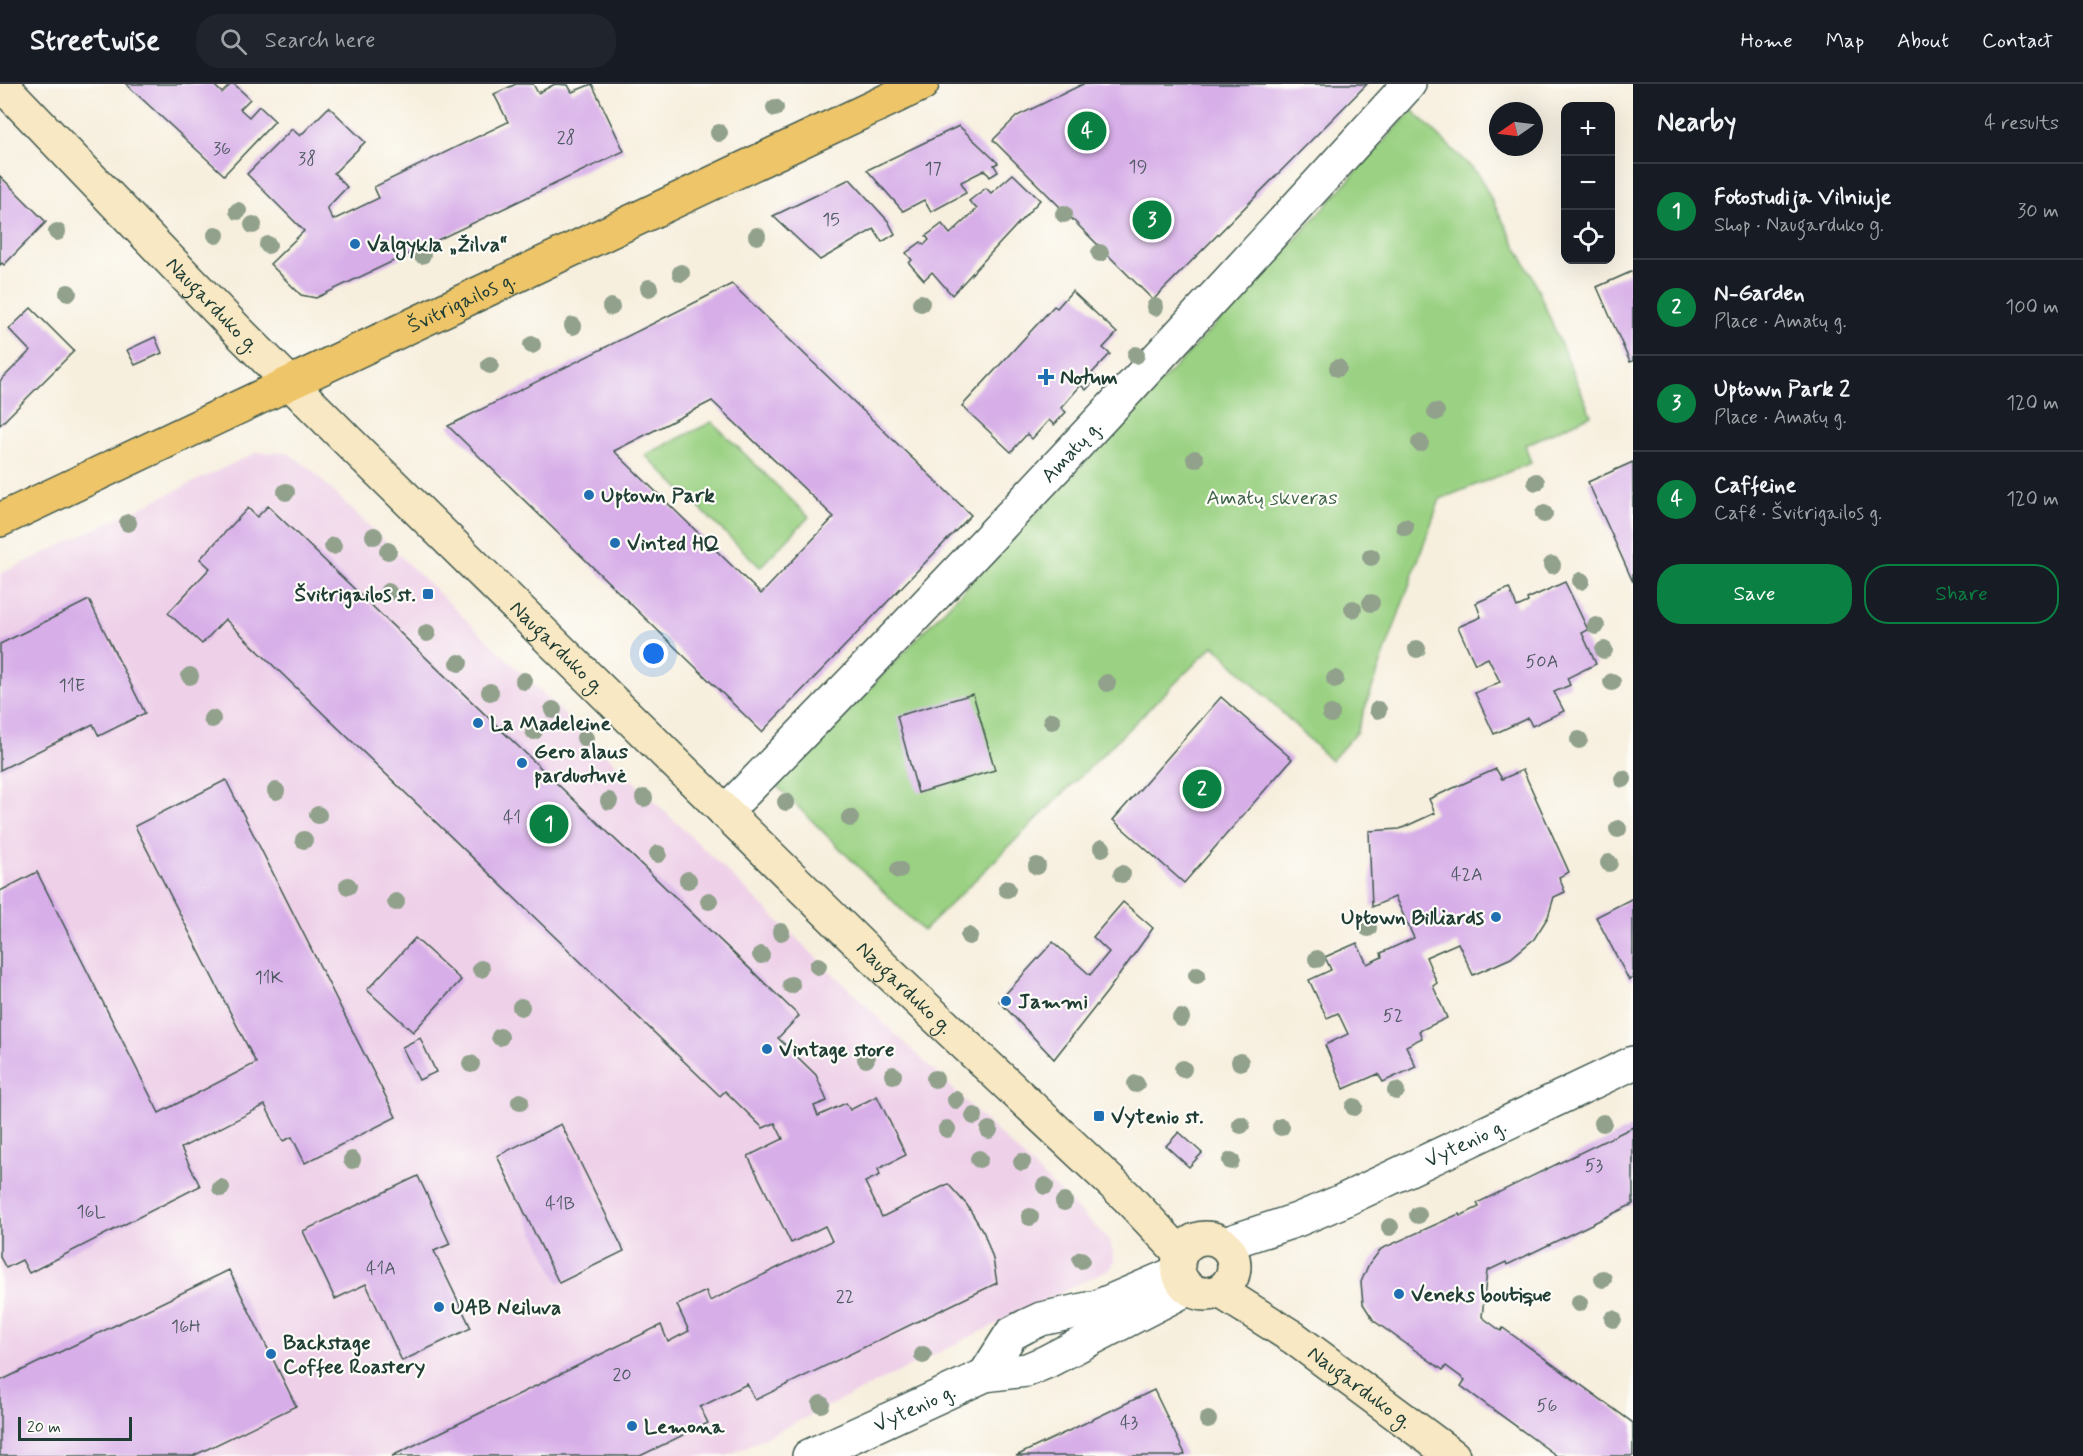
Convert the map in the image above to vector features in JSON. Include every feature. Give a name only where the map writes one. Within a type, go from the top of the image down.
[{"type":"main road","name":"Naugarduko g.","points":[[1,84],[290,382],[725,812],[897,980],[1127,1197],[1184,1264]]},
{"type":"main road","name":"Švitrigailos g.","points":[[0,520],[922,84]]},
{"type":"main road","points":[[1202,1238],[1213,1239],[1227,1269],[1209,1295],[1198,1294],[1184,1264],[1202,1238]]},
{"type":"main road","name":"Naugarduko g.","points":[[1227,1269],[1294,1338],[1453,1456]]},
{"type":"street","name":"Amatų g.","points":[[725,812],[1003,524],[1192,322],[1409,84]]},
{"type":"street","name":"Vytenio g.","points":[[1227,1269],[1297,1220],[1342,1201],[1633,1063]]},
{"type":"street","name":"Vytenio g.","points":[[809,1456],[986,1375],[1011,1334],[1026,1326],[1041,1319],[1097,1307],[1184,1264]]},
{"type":"shaded area","points":[[257,452],[288,453],[308,467],[1109,1240],[1114,1261],[1111,1268],[727,1456],[0,1456],[0,574]]},
{"type":"green space","name":"Amatų skveras","points":[[1412,110],[1478,174],[1533,278],[1591,415],[1525,445],[1531,463],[1440,499],[1356,733],[1331,761],[1214,645],[923,931],[777,786],[1274,263]]},
{"type":"green space","points":[[712,422],[809,517],[760,567],[645,455]]},
{"type":"building","points":[[126,84],[213,84],[222,93],[234,84],[250,99],[240,109],[249,117],[259,106],[275,121],[224,175]]},
{"type":"building","points":[[516,84],[533,84],[538,93],[555,84],[568,85],[572,92],[592,84],[624,151],[316,298],[301,295],[270,264],[304,231],[247,174],[292,129],[300,136],[329,107],[365,142],[334,173],[347,187],[327,208],[333,220],[379,198],[374,187],[508,122],[494,94]]},
{"type":"building","points":[[1083,84],[1367,84],[1153,300],[993,140],[1017,116]]},
{"type":"building","points":[[959,126],[998,163],[994,165],[998,172],[990,177],[985,170],[961,182],[966,193],[931,212],[924,200],[903,211],[867,170]]},
{"type":"building","points":[[1013,174],[1040,200],[952,295],[932,272],[924,280],[909,263],[912,260],[906,253],[921,242],[924,245],[929,240],[926,236],[942,224],[950,234],[977,209],[969,201],[986,188],[991,193]]},
{"type":"building","points":[[0,176],[46,222],[4,265],[2,263],[0,265]]},
{"type":"building","points":[[850,179],[888,221],[895,234],[882,242],[874,229],[820,260],[773,216]]},
{"type":"building","points":[[1633,271],[1633,361],[1630,362],[1597,287]]},
{"type":"building","name":"Uptown Park","points":[[732,284],[971,515],[762,732],[448,426]],"holes":[[[712,401],[834,517],[761,594],[614,451]]]},
{"type":"building","points":[[1072,291],[1117,333],[1103,348],[1110,354],[1092,373],[1097,378],[1086,390],[1081,385],[1061,408],[1066,412],[1054,425],[1049,420],[1032,439],[1027,434],[1011,452],[962,406],[1054,306],[1057,308]]},
{"type":"building","points":[[31,308],[74,351],[0,425],[0,381],[30,351],[9,329]]},
{"type":"building","points":[[155,337],[162,353],[135,365],[127,350]]},
{"type":"building","points":[[1633,462],[1633,582],[1588,482]]},
{"type":"building","points":[[268,506],[799,1016],[778,1038],[816,1075],[827,1101],[814,1106],[818,1116],[846,1103],[850,1110],[877,1096],[906,1155],[878,1169],[880,1175],[865,1182],[882,1217],[948,1184],[967,1205],[984,1233],[993,1259],[997,1283],[755,1400],[747,1384],[700,1407],[708,1423],[640,1456],[392,1456],[661,1325],[668,1342],[689,1331],[677,1305],[706,1291],[710,1301],[832,1241],[825,1226],[791,1243],[748,1156],[783,1139],[775,1123],[763,1128],[725,1091],[720,1096],[225,619],[202,644],[168,613],[210,568],[200,559],[248,508],[257,517]]},
{"type":"building","points":[[1565,582],[1588,630],[1582,633],[1596,664],[1567,678],[1570,685],[1554,692],[1564,711],[1532,726],[1528,718],[1494,734],[1475,693],[1500,682],[1488,658],[1475,664],[1458,627],[1481,617],[1476,603],[1509,588],[1517,607],[1528,602],[1527,599]]},
{"type":"building","points":[[89,600],[145,713],[99,736],[93,724],[0,770],[0,644]]},
{"type":"building","points":[[973,694],[995,770],[918,793],[897,716]]},
{"type":"building","points":[[1221,697],[1292,759],[1184,883],[1113,820]]},
{"type":"building","points":[[1496,769],[1502,779],[1523,770],[1569,872],[1559,877],[1565,892],[1554,897],[1548,917],[1534,939],[1511,958],[1473,975],[1458,943],[1426,957],[1437,983],[1433,986],[1447,1018],[1419,1031],[1422,1038],[1406,1046],[1416,1067],[1383,1082],[1378,1074],[1344,1089],[1325,1045],[1348,1034],[1338,1013],[1327,1018],[1309,980],[1331,970],[1325,957],[1357,943],[1367,964],[1382,957],[1381,953],[1414,938],[1395,897],[1372,907],[1369,831],[1400,829],[1435,813],[1429,799]]},
{"type":"building","points":[[226,780],[396,1117],[305,1163],[292,1137],[283,1141],[265,1105],[181,1148],[200,1186],[29,1273],[22,1260],[6,1268],[0,1257],[0,891],[37,872],[159,1113],[256,1063],[135,826]]},
{"type":"building","points":[[1633,898],[1633,978],[1629,980],[1596,917]]},
{"type":"building","points":[[1123,902],[1153,928],[1107,992],[1054,1059],[999,1001],[1053,942],[1090,975],[1109,952],[1093,937]]},
{"type":"building","points":[[415,938],[461,980],[413,1032],[367,990]]},
{"type":"building","points":[[420,1038],[436,1072],[419,1080],[402,1047]]},
{"type":"building","points":[[561,1124],[624,1251],[559,1283],[497,1156]]},
{"type":"building","points":[[1633,1127],[1633,1204],[1507,1265],[1506,1262],[1487,1271],[1482,1317],[1501,1331],[1503,1328],[1633,1423],[1633,1456],[1557,1456],[1461,1386],[1465,1380],[1446,1366],[1443,1370],[1374,1321],[1363,1304],[1361,1282],[1368,1266],[1381,1249],[1479,1207],[1477,1203]]},
{"type":"building","points":[[1179,1132],[1202,1153],[1189,1167],[1166,1146]]},
{"type":"building","points":[[418,1176],[450,1244],[434,1251],[471,1328],[402,1361],[366,1284],[335,1299],[303,1231]]},
{"type":"building","points":[[229,1270],[296,1406],[193,1456],[0,1456],[0,1381]]},
{"type":"building","points":[[1154,1390],[1185,1454],[1181,1456],[1016,1456]]},
{"type":"place","name":"Caffeine","points":[[1087,131]]},
{"type":"place","name":"Uptown Park 2","points":[[1152,220]]},
{"type":"place","name":"Valgykla „Žilva“","points":[[355,244]]},
{"type":"place","name":"Notum","points":[[1046,377]]},
{"type":"place","name":"Uptown Park","points":[[589,495]]},
{"type":"place","name":"Vinted HQ","points":[[615,543]]},
{"type":"place","name":"Švitrigailos st.","points":[[428,594]]},
{"type":"place","name":"La Madeleine","points":[[478,723]]},
{"type":"place","name":"Gero alaus parduotuvė","points":[[522,763]]},
{"type":"place","name":"N-Garden","points":[[1202,789]]},
{"type":"place","name":"Fotostudija Vilniuje","points":[[549,824]]},
{"type":"place","name":"Uptown Billiards","points":[[1496,917]]},
{"type":"place","name":"Jammi","points":[[1006,1001]]},
{"type":"place","name":"Vintage store","points":[[767,1049]]},
{"type":"place","name":"Vytenio st.","points":[[1099,1116]]},
{"type":"place","name":"Veneks boutique","points":[[1399,1294]]},
{"type":"place","name":"UAB Neiluva","points":[[439,1307]]},
{"type":"place","name":"Backstage Coffee Roastery","points":[[271,1354]]},
{"type":"place","name":"Lemona","points":[[632,1426]]}]
